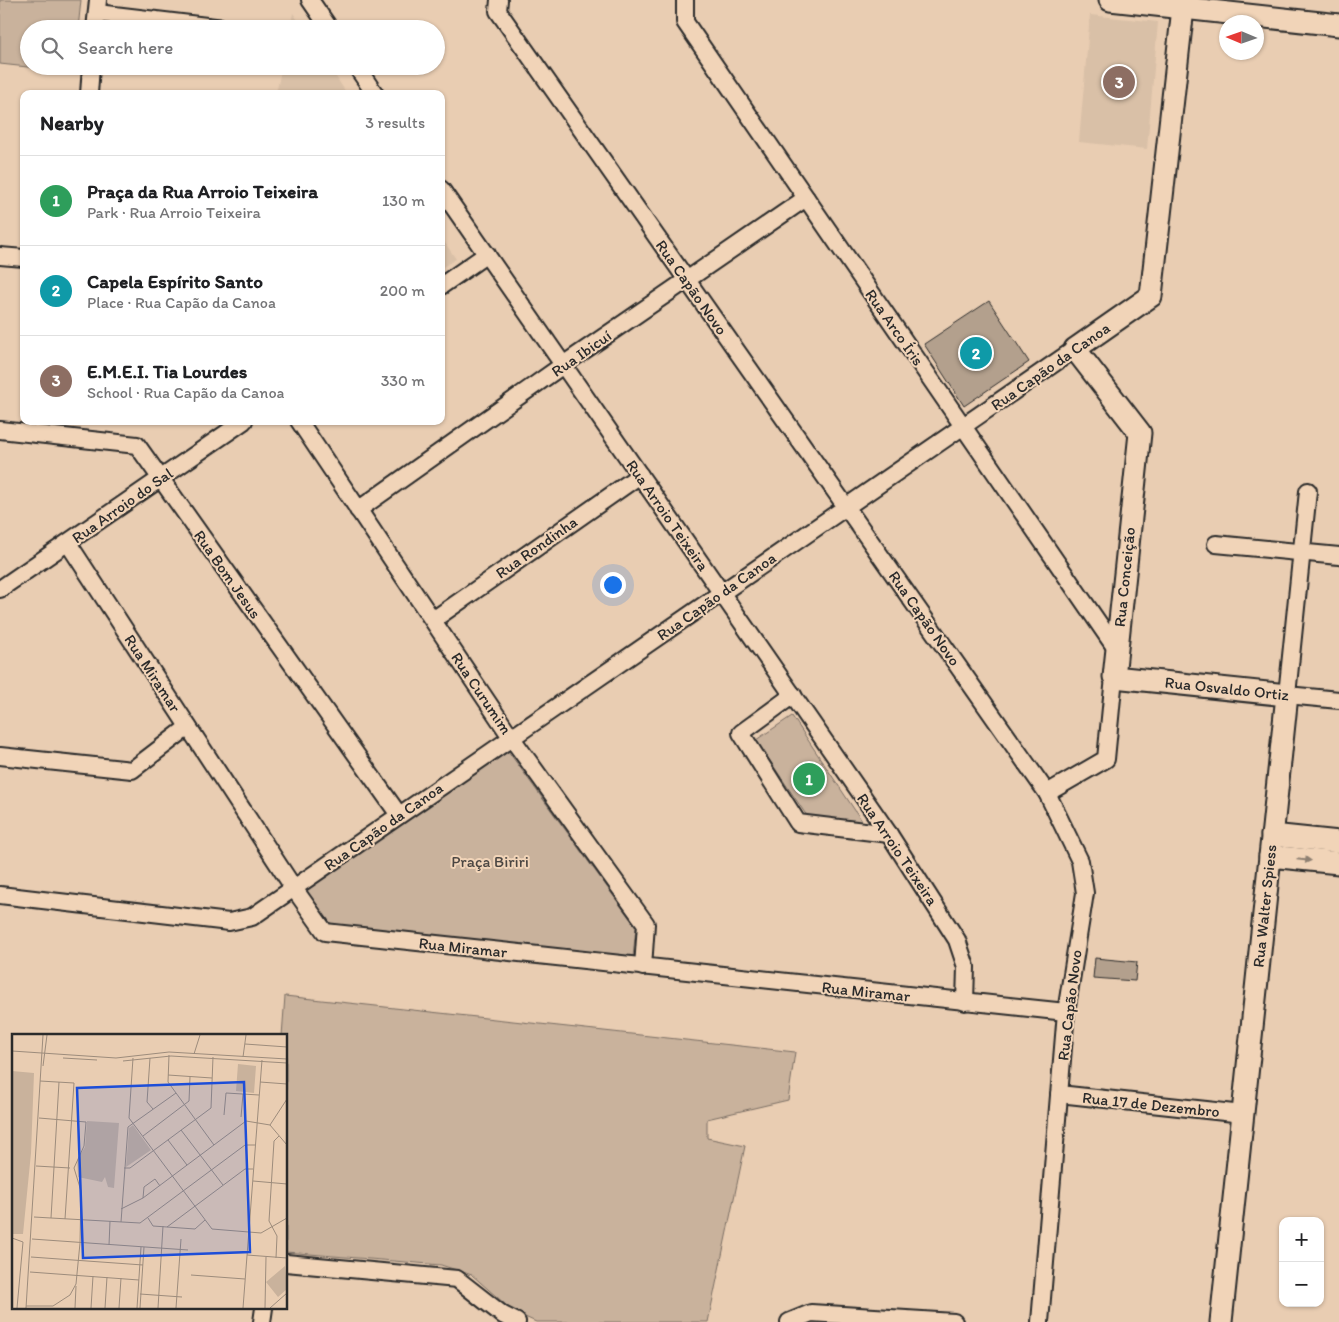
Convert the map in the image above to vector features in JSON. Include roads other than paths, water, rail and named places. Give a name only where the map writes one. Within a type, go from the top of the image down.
[{"type":"street","points":[[310,0],[324,20]]},
{"type":"street","name":"Rua Capão Novo","points":[[498,0],[498,11],[1047,792],[1080,861],[1085,893],[1066,1012],[1040,1322]]},
{"type":"street","name":"Rua Arco Íris","points":[[685,0],[685,22],[1117,650]]},
{"type":"street","points":[[1110,0],[1183,4],[1339,25]]},
{"type":"street","name":"Rua Capão da Canoa","points":[[0,895],[229,922],[252,917],[1151,296],[1183,4]]},
{"type":"street","points":[[97,14],[151,20]]},
{"type":"street","points":[[88,90],[90,75]]},
{"type":"street","points":[[362,75],[372,90]]},
{"type":"street","name":"Rua Arroio Teixeira","points":[[445,195],[889,834],[957,940],[966,967],[965,1002]]},
{"type":"street","name":"Rua Ibicuí","points":[[358,510],[563,365],[806,198]]},
{"type":"street","points":[[445,283],[487,254]]},
{"type":"street","points":[[0,256],[20,258]]},
{"type":"street","name":"Rua Conceição","points":[[1047,792],[1106,759],[1140,433],[1075,349]]},
{"type":"street","name":"Rua Arroio do Sal","points":[[0,589],[238,425]]},
{"type":"street","name":"Rua Curumim","points":[[302,425],[511,737],[646,924],[643,967]]},
{"type":"street","name":"Rua Bom Jesus","points":[[0,430],[137,445],[399,815]]},
{"type":"street","name":"Rua Rondinha","points":[[433,620],[640,475]]},
{"type":"street","name":"Rua Walter Spiess","points":[[1221,1322],[1308,491]]},
{"type":"street","name":"Rua Miramar","points":[[68,542],[293,888],[325,932],[1066,1012]]},
{"type":"street","points":[[1216,544],[1339,556]]},
{"type":"street","name":"Rua Osvaldo Ortiz","points":[[1114,677],[1339,700]]},
{"type":"street","points":[[793,695],[741,733],[798,822],[889,834]]},
{"type":"street","points":[[0,756],[132,770],[188,727]]},
{"type":"street","points":[[1272,835],[1339,842]]},
{"type":"street","points":[[1270,856],[1339,863]]},
{"type":"street","name":"Rua 17 de Dezembro","points":[[1059,1094],[1243,1114]]},
{"type":"street","points":[[288,1263],[457,1279],[503,1314],[517,1322]]},
{"type":"street","points":[[789,1322],[811,1312],[954,1322]]},
{"type":"place","name":"E.M.E.I. Tia Lourdes","points":[[1119,82]]},
{"type":"place","name":"Capela Espírito Santo","points":[[976,353]]},
{"type":"place","name":"Praça da Rua Arroio Teixeira","points":[[809,779]]},
{"type":"park label","name":"Praça Biriri","points":[[490,861]]}]
